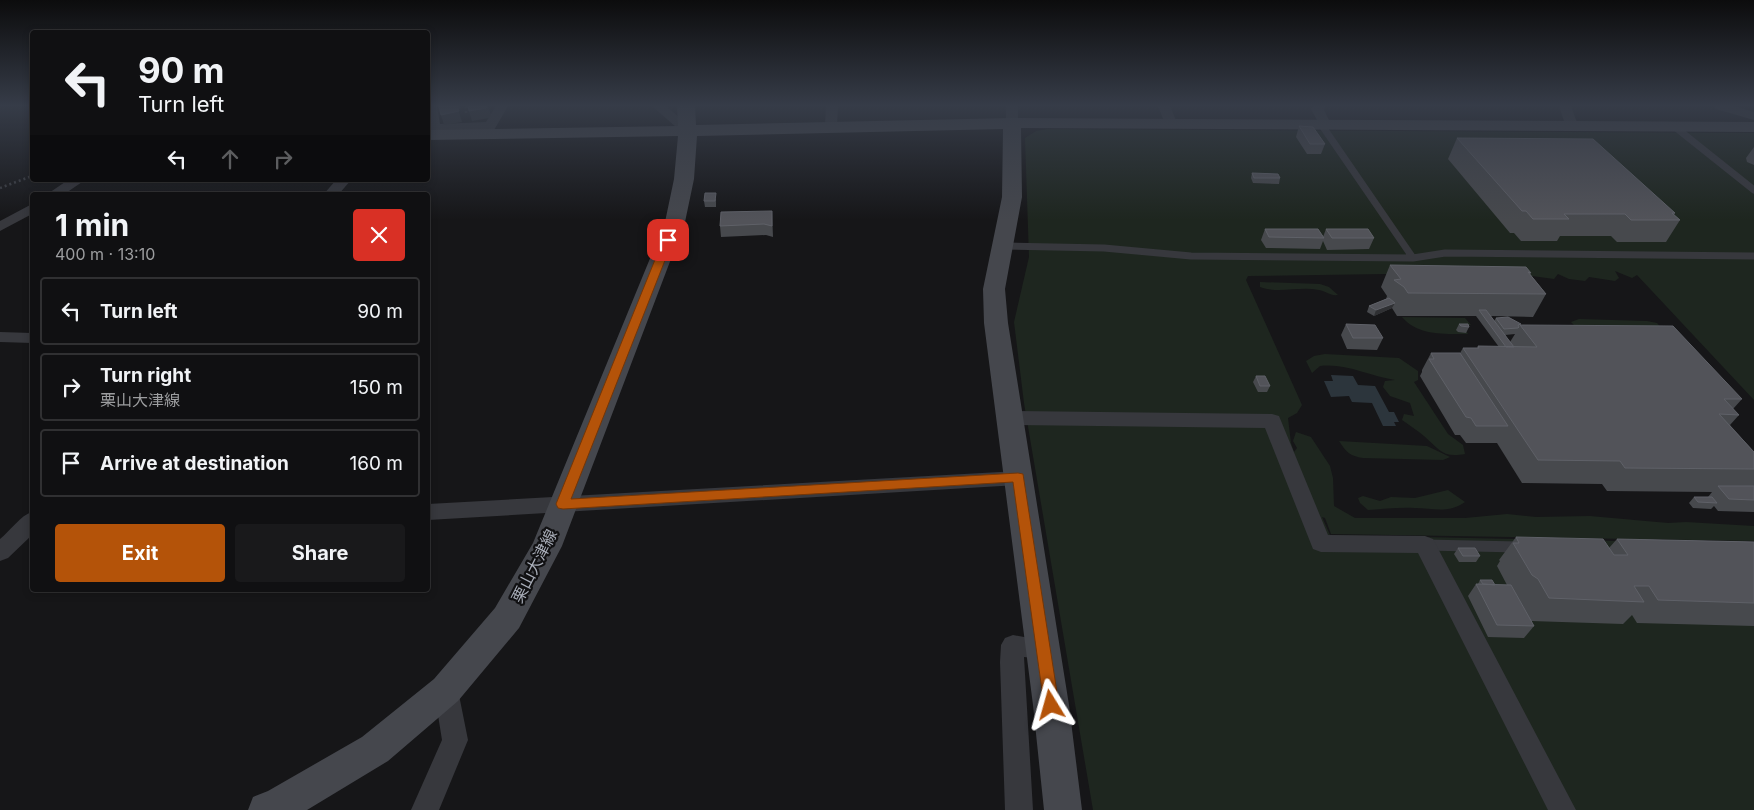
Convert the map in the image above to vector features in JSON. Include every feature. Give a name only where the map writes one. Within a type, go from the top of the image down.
[{"type":"street","name":"栗山大津線","points":[[267,810],[281,804],[375,749],[446,690],[507,618],[547,546],[675,222],[683,187],[686,144]]},
{"type":"street","points":[[1012,144],[1012,197],[994,289],[996,323],[1043,649],[1063,810]]},
{"type":"street","points":[[58,192],[75,182]]},
{"type":"street","points":[[333,192],[342,182]]},
{"type":"street","points":[[0,228],[30,209]]},
{"type":"street","points":[[0,337],[30,338]]},
{"type":"street","points":[[1010,418],[1272,421],[1321,543],[1425,545],[1562,810]]},
{"type":"street","points":[[430,512],[1018,478]]},
{"type":"street","points":[[0,552],[29,529]]},
{"type":"street","points":[[1019,810],[1012,662],[1014,644],[1043,649]]},
{"type":"street","points":[[424,810],[455,740],[446,690]]},
{"type":"lane","points":[[1338,144],[1412,258]]},
{"type":"lane","points":[[1696,144],[1754,190]]},
{"type":"lane","points":[[1003,246],[1104,248],[1191,256],[1412,258],[1446,253],[1754,256]]},
{"type":"lane","points":[[1425,545],[1535,547]]},
{"type":"path","points":[[0,188],[30,177]]},
{"type":"shaded area","points":[[1025,144],[1754,144],[1754,400],[1637,275],[1632,278],[1615,271],[1619,278],[1615,281],[1589,277],[1585,281],[1569,279],[1558,274],[1554,279],[1532,276],[1394,276],[1385,274],[1248,276],[1246,280],[1302,405],[1297,413],[1288,418],[1294,452],[1297,448],[1293,441],[1296,432],[1311,437],[1330,466],[1333,478],[1334,506],[1355,518],[1465,518],[1507,514],[1536,517],[1590,516],[1668,523],[1686,522],[1754,526],[1754,541],[1331,534],[1325,518],[1322,517],[1330,535],[1754,544],[1754,810],[1093,810],[1024,403],[1014,322],[1029,257]]},
{"type":"shaded area","points":[[1260,282],[1320,284],[1329,287],[1338,295],[1312,289],[1267,289],[1260,287]]},
{"type":"shaded area","points":[[1402,317],[1465,318],[1471,325],[1463,326],[1468,334],[1432,333],[1416,328]]},
{"type":"shaded area","points":[[1579,319],[1647,321],[1657,323],[1666,333],[1579,330],[1571,322]]},
{"type":"shaded area","points":[[1325,354],[1399,358],[1418,371],[1418,380],[1414,382],[1448,434],[1463,445],[1465,454],[1451,455],[1442,452],[1402,420],[1404,414],[1414,416],[1410,403],[1390,396],[1383,387],[1385,381],[1395,380],[1339,366],[1320,366],[1312,373],[1306,361],[1314,356]]},
{"type":"shaded area","points":[[1331,375],[1353,376],[1358,385],[1375,386],[1389,412],[1394,412],[1399,422],[1394,422],[1396,426],[1383,426],[1372,403],[1352,402],[1349,396],[1331,397],[1324,381],[1333,381]]},
{"type":"shaded area","points":[[1339,441],[1427,446],[1450,457],[1443,460],[1363,458],[1349,453]]},
{"type":"shaded area","points":[[1448,490],[1465,502],[1459,506],[1446,509],[1403,508],[1368,510],[1360,503],[1358,498],[1363,496],[1380,501],[1391,497],[1415,498]]},
{"type":"building","points":[[1462,144],[1598,144],[1675,213],[1672,213],[1680,220],[1631,220],[1625,214],[1564,214],[1569,219],[1533,219],[1526,211],[1522,211]]},
{"type":"building","points":[[1252,173],[1278,174],[1280,178],[1254,178]]},
{"type":"building","points":[[705,193],[716,193],[715,201],[704,201]]},
{"type":"building","points":[[772,211],[772,226],[764,224],[720,226],[721,212]]},
{"type":"building","points":[[1265,229],[1318,229],[1324,238],[1269,237]]},
{"type":"building","points":[[1326,229],[1368,229],[1374,238],[1332,238]]},
{"type":"building","points":[[1390,265],[1526,267],[1546,294],[1408,293],[1404,287],[1394,280],[1401,279]]},
{"type":"building","points":[[1389,298],[1395,303],[1376,310],[1369,306]]},
{"type":"building","points":[[1479,310],[1486,310],[1514,347],[1506,347]]},
{"type":"building","points":[[1508,317],[1521,324],[1518,325],[1518,328],[1504,329],[1496,318]]},
{"type":"building","points":[[1346,324],[1375,325],[1383,338],[1353,338]]},
{"type":"building","points":[[1459,324],[1468,324],[1469,327],[1461,326]]},
{"type":"building","points":[[1520,325],[1673,326],[1742,399],[1724,399],[1739,415],[1719,414],[1754,452],[1754,469],[1625,468],[1620,461],[1538,460],[1463,348],[1479,348],[1478,346],[1537,347]]},
{"type":"building","points":[[1431,353],[1460,353],[1508,426],[1476,426],[1471,418],[1466,417],[1429,359],[1434,359]]},
{"type":"building","points":[[1256,376],[1265,376],[1270,386],[1260,386]]},
{"type":"building","points":[[1718,486],[1754,486],[1754,500],[1729,499]]},
{"type":"building","points":[[1694,497],[1712,497],[1717,503],[1698,502]]},
{"type":"building","points":[[1516,537],[1603,539],[1614,555],[1628,555],[1617,539],[1754,542],[1754,603],[1658,600],[1649,586],[1634,586],[1644,602],[1549,598],[1538,579],[1532,575],[1513,543],[1519,543]]},
{"type":"building","points":[[1458,548],[1475,548],[1480,556],[1463,556]]},
{"type":"building","points":[[1480,580],[1492,580],[1495,585],[1483,584]]},
{"type":"building","points":[[1476,584],[1511,585],[1534,626],[1497,625]]},
{"type":"route","points":[[668,240],[563,504],[1018,478],[1051,705]]}]
